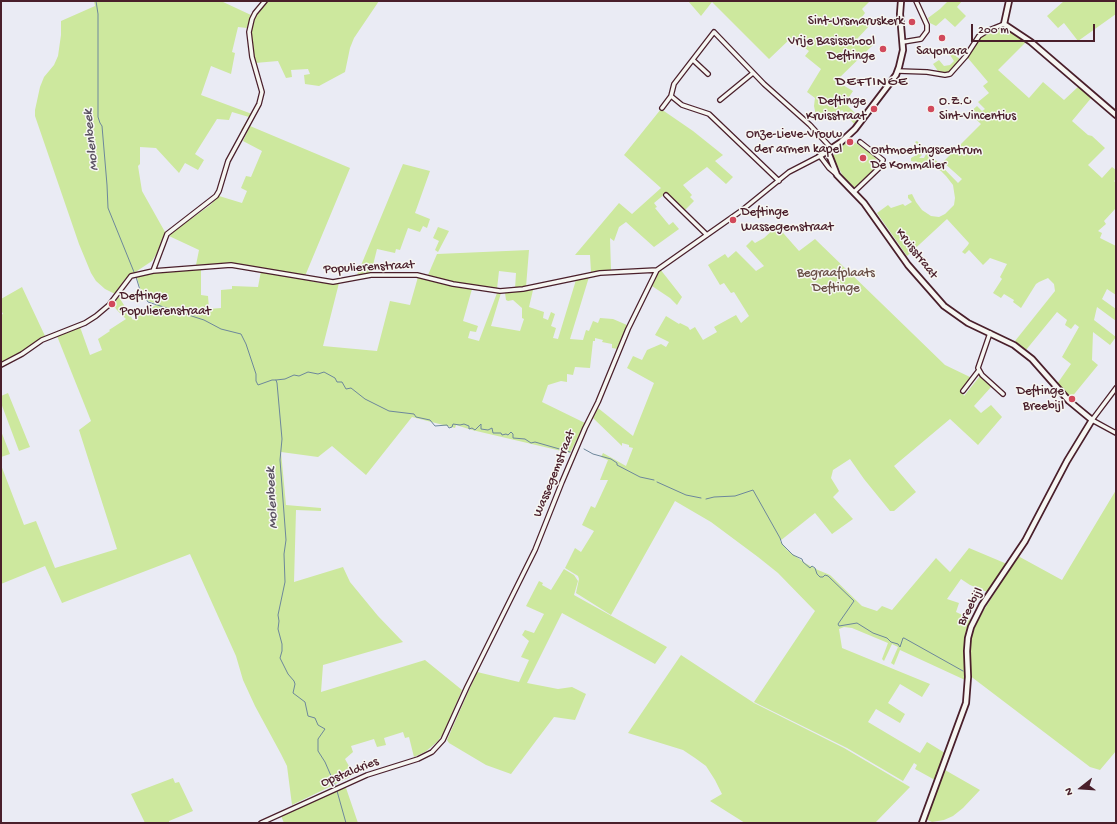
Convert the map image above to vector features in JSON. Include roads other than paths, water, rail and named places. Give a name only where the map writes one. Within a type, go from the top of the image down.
[{"type":"street","points":[[152,271],[167,234],[216,196],[219,191],[228,161],[259,104],[262,92],[252,58],[249,32],[255,13],[265,1]]},
{"type":"street","points":[[820,156],[841,142],[855,129],[898,71],[903,53],[900,19],[901,1]]},
{"type":"street","points":[[903,42],[921,39],[927,31],[927,24],[916,1]]},
{"type":"street","points":[[1004,24],[1009,1]]},
{"type":"street","points":[[898,71],[927,72],[945,75],[950,74],[966,56],[979,36],[984,32],[1004,24]]},
{"type":"street","points":[[1004,24],[1031,42],[1116,115]]},
{"type":"street","points":[[662,108],[672,96],[674,84],[714,32],[753,73],[810,125],[830,150]]},
{"type":"street","points":[[693,60],[708,74]]},
{"type":"street","points":[[720,100],[753,73]]},
{"type":"street","points":[[672,96],[682,105],[710,114],[779,181]]},
{"type":"street","points":[[854,192],[879,168],[883,160],[860,142]]},
{"type":"street","name":"Kruisstraat","points":[[830,150],[837,175]]},
{"type":"street","name":"Kruisstraat","points":[[820,156],[829,168],[854,192],[873,215],[908,265],[944,306],[968,323],[1014,345],[1032,359],[1069,401],[1092,420]]},
{"type":"street","name":"Wassegemstraat","points":[[443,740],[467,687],[535,550],[562,482],[598,402],[628,329],[657,270],[759,197],[790,172],[820,156]]},
{"type":"street","points":[[666,195],[707,235]]},
{"type":"street","name":"Populierenstraat","points":[[1,365],[22,354],[42,340],[80,325],[96,316],[109,305],[131,276],[152,271],[231,265],[333,282],[372,275],[417,275],[453,284],[500,291],[523,289],[600,273],[657,270]]},
{"type":"street","points":[[990,333],[979,363],[979,370],[985,379],[1003,394]]},
{"type":"street","points":[[963,391],[979,370]]},
{"type":"street","points":[[1116,388],[1092,420],[1116,434]]},
{"type":"street","name":"Breebijl","points":[[922,823],[966,703],[968,677],[966,651],[971,627],[982,605],[1025,541],[1067,461],[1092,420]]},
{"type":"street","name":"Opstaldries","points":[[261,823],[344,783],[418,759],[432,752],[443,740]]},
{"type":"waterway","name":"Molenbeek","points":[[96,1],[98,14],[98,117],[102,126],[108,208],[134,272]]},
{"type":"waterway","name":"Molenbeek","points":[[136,277],[140,290],[148,302],[204,320],[221,329],[241,334],[246,344],[258,385],[276,380],[282,439],[280,460],[286,540],[284,554],[285,582],[278,615],[278,629],[282,644],[280,658],[288,674],[294,681],[295,684],[293,693],[305,702],[308,716],[315,718],[318,725],[325,729],[318,739],[318,751],[325,762],[335,785]]},
{"type":"waterway","points":[[276,380],[285,379],[294,375],[299,376],[308,372],[318,374],[324,372],[335,378],[337,382],[342,382],[346,389],[351,388],[365,399],[389,411],[414,414],[416,417],[430,420],[435,426],[447,425],[449,428],[452,427],[453,424],[464,424],[469,426],[469,429],[472,428],[475,430],[481,424],[481,429],[488,430],[492,428],[493,433],[508,435],[511,432],[513,434],[513,438],[525,439],[531,443],[535,442],[570,452]]},
{"type":"waterway","points":[[584,449],[593,454],[611,459],[617,463],[617,465],[640,477],[654,480]]},
{"type":"waterway","points":[[657,482],[686,495],[701,498]]},
{"type":"waterway","points":[[706,499],[735,496],[753,490],[782,544],[793,555],[802,559],[803,562],[810,568],[812,566],[815,568],[820,577],[825,575],[828,576],[854,601],[838,624],[839,626],[857,623],[873,633],[898,644],[900,647],[904,638],[963,671]]},
{"type":"waterway","name":"Molenbeek","points":[[337,791],[346,823]]},
{"type":"place","name":"Sint-Ursmaruskerk","points":[[912,22]]},
{"type":"place","name":"Sayonara","points":[[942,38]]},
{"type":"place","name":"Vrije Basisschool Deftinge","points":[[883,49]]},
{"type":"place","name":"Deftinge Kruisstraat","points":[[874,109]]},
{"type":"place","name":"O.Z.C Sint-Vincentius","points":[[931,109]]},
{"type":"place","name":"Onze-Lieve-Vrouw der armen kapel","points":[[850,142]]},
{"type":"place","name":"Ontmoetingscentrum De Kommalier","points":[[863,158]]},
{"type":"place","name":"Deftinge Wassegemstraat","points":[[733,220]]},
{"type":"place","name":"Deftinge Populierenstraat","points":[[112,304]]},
{"type":"place","name":"Deftinge Breebijl","points":[[1072,399]]},
{"type":"district","name":"DEFTINGE","points":[[872,83]]},
{"type":"park label","name":"Begraafplaats Deftinge","points":[[836,282]]}]
